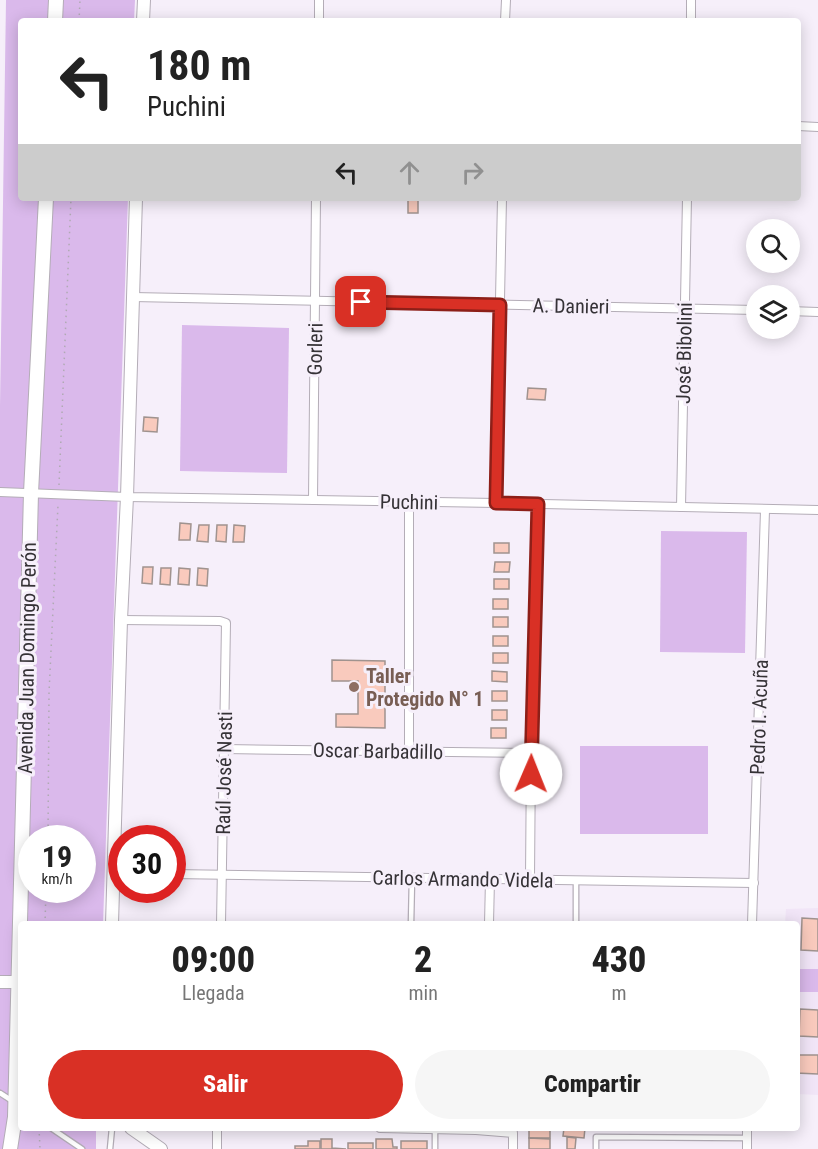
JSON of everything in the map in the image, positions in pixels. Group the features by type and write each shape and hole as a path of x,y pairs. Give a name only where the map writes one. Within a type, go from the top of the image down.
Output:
{"main road":[{"path":"55,18 56,0"},
{"path":"143,18 144,0"},
{"name":"Avenida Juan Domingo Perón","path":"21,921 31,493 46,201"},
{"path":"119,825 121,620 136,201"},
{"path":"112,921 114,903"},
{"path":"0,982 18,982"},
{"name":"Avenida Juan Domingo Perón","path":"10,1149 17,1109 18,1067"},
{"name":"Avenida Juan Domingo Perón","path":"19,1131 20,1149"},
{"path":"135,1131 161,1149"}],"street":[{"path":"319,0 319,18"},
{"path":"506,0 506,18"},
{"path":"691,0 691,18"},
{"path":"801,126 818,127"},
{"name":"Gorleri","path":"313,501 316,201"},
{"path":"496,503 502,201"},
{"name":"José Bibolini","path":"681,507 687,201"},
{"name":"A. Danieri","path":"133,297 746,310"},
{"path":"800,311 818,312"},
{"name":"Puchini","path":"0,492 127,497 818,510"},
{"path":"409,502 409,751"},
{"path":"531,879 531,753 538,504"},
{"name":"Pedro I. Acuña","path":"752,921 765,510"},
{"name":"Raúl José Nasti","path":"121,620 220,621 226,623 221,921"},
{"name":"Oscar Barbadillo","path":"225,749 531,753"},
{"name":"Carlos Armando Videla","path":"186,874 754,883"},
{"path":"489,921 490,879"},
{"path":"217,1131 217,1149"},
{"path":"488,1131 513,1133 513,1149"},
{"path":"747,1131 747,1149"}],"lane":[{"path":"411,921 412,878"},
{"path":"576,880 576,921"},
{"path":"0,1093 17,1109"},
{"path":"55,1131 82,1149"},
{"path":"110,1149 112,1131"},
{"path":"435,1131 435,1149"},
{"path":"596,1149 596,1137 747,1138"}],"path":[{"path":"79,18 80,0"},
{"path":"48,825 49,693 71,201"},
{"path":"45,921 46,903"},
{"path":"39,1131 40,1149"}],"shaded area":[{"path":"6,0 135,0 134,18 18,18 18,201 128,201 103,921 18,921 18,1131 96,1131 96,1149 0,1149 0,407"},
{"path":"182,325 289,328 287,473 180,471"},
{"path":"661,531 747,532 745,653 660,652"},
{"path":"580,746 708,746 708,834 580,834"},
{"path":"818,908 818,1095 800,1094 800,921 785,921 786,909"},
{"path":"800,969 818,969 818,992 800,992"}],"building":[{"path":"408,201 418,201 418,213 408,213"},
{"path":"528,388 546,389 545,400 527,399"},
{"path":"144,417 158,418 157,432 143,431"},
{"path":"180,523 191,524 190,540 179,540"},
{"path":"199,525 209,525 208,542 197,541"},
{"path":"217,525 227,525 226,542 216,541"},
{"path":"234,525 245,526 244,542 233,542"},
{"path":"494,543 509,543 509,553 494,553"},
{"path":"495,562 510,562 509,572 494,572"},
{"path":"143,567 153,567 152,584 142,583"},
{"path":"161,568 171,568 170,585 160,584"},
{"path":"179,568 190,569 189,585 178,584"},
{"path":"198,568 208,569 207,586 197,585"},
{"path":"494,579 509,579 509,589 494,589"},
{"path":"493,599 508,599 508,609 493,609"},
{"path":"493,617 508,617 508,627 493,627"},
{"path":"493,636 508,636 508,646 493,646"},
{"path":"493,653 508,653 508,663 493,663"},
{"path":"332,660 385,661 385,728 336,727 336,714 358,714 358,681 332,681"},
{"path":"492,671 507,672 507,682 492,681"},
{"path":"492,691 507,691 507,701 492,701"},
{"path":"492,710 507,710 507,720 492,720"},
{"path":"491,728 506,728 506,738 491,738"},
{"path":"802,918 818,919 818,951 801,950"},
{"path":"800,1009 818,1010 818,1037 800,1036"},
{"path":"800,1055 818,1055 818,1074 800,1073"},
{"path":"529,1131 550,1131 550,1138 529,1138"},
{"path":"564,1131 585,1131 584,1138 563,1136"},
{"path":"567,1137 576,1138 575,1149 567,1149"},
{"path":"529,1138 550,1139 550,1149 529,1149"},
{"path":"321,1139 332,1139 332,1148 346,1149 321,1149"},
{"path":"376,1139 392,1139 393,1147 397,1149 376,1149"},
{"path":"308,1141 320,1141 320,1149 295,1149 295,1146 308,1146"},
{"path":"401,1141 427,1141 427,1149 401,1149"},
{"path":"348,1143 373,1143 373,1149 348,1149"}],"place":[{"name":"Taller Protegido N° 1","path":"354,687"}],"route":[{"path":"361,302 500,305 496,503 538,504 531,774"}]}
